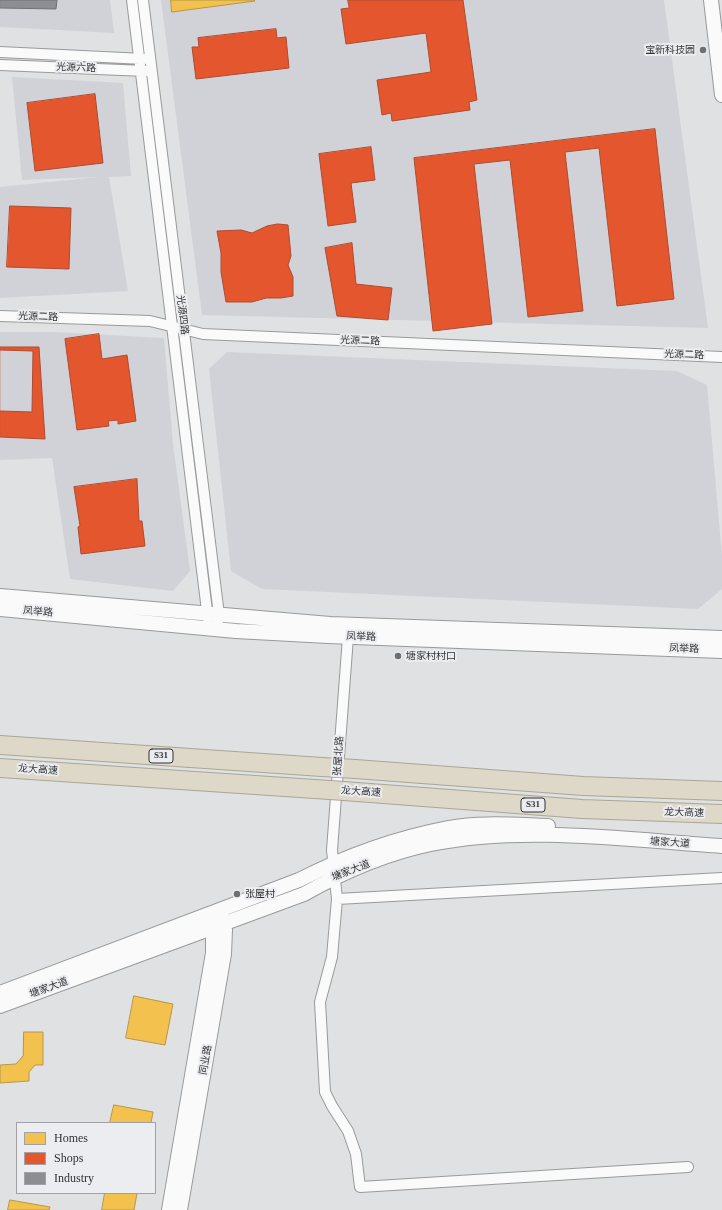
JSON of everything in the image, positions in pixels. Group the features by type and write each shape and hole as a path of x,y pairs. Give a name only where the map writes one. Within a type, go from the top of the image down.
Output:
{"highway":[{"name":"S31","path":"0,746 355,769 583,786 722,791"},
{"name":"龙大高速","path":"0,768 344,791 582,809 722,814"}],"street":[{"name":"光源四路","path":"132,0 172,326 213,614"},
{"name":"光源四路","path":"143,0 184,329 213,614 211,628"},
{"path":"711,0 722,94"},
{"name":"光源六路","path":"0,52 139,58 152,67"},
{"name":"光源六路","path":"0,65 141,71 152,67"},
{"name":"光源二路","path":"0,316 150,321 203,334 722,357"},
{"name":"凤举路","path":"0,596 330,624 722,638"},
{"name":"凤举路","path":"0,609 211,628 348,637 722,651"},
{"path":"700,638 722,634"},
{"name":"张屋北路","path":"348,637 332,850 337,900 332,957 320,1002 325,1092 348,1131 356,1154 360,1187 688,1167"},
{"name":"塘家大道","path":"0,1006 215,919 334,862 386,844 422,834 449,828 505,824 722,836"},
{"name":"塘家大道","path":"0,993 215,919 304,894 334,877 430,844 481,837 545,835 722,846"},
{"path":"337,900 722,878"},
{"name":"同业路","path":"169,1210 213,954 215,919"},
{"name":"同业路","path":"180,1210 224,954 225,938 215,919"}],"shaded area":[{"path":"0,0 110,0 114,33 0,27"},
{"path":"161,0 664,0 708,328 202,315"},
{"path":"12,77 123,83 131,176 109,177 128,291 0,298 0,187 98,177 22,180"},
{"path":"0,332 54,332 164,338 173,444 190,571 173,591 70,579 52,458 0,460"},
{"path":"227,352 677,371 707,385 722,556 722,589 698,609 262,589 231,571 209,369"}],"building: Homes":[{"path":"171,0 254,0 255,1 172,12"},
{"path":"134,996 173,1004 165,1045 126,1038"},
{"path":"24,1032 43,1032 43,1065 35,1065 29,1072 29,1081 0,1083 0,1065 16,1064 23,1056"},
{"path":"114,1105 153,1112 151,1122 110,1122"},
{"path":"105,1194 137,1194 134,1210 102,1210"},
{"path":"10,1200 50,1207 49,1210 8,1210"}],"building: Shops":[{"path":"348,0 463,0 477,100 469,102 470,110 392,121 391,113 382,115 377,80 431,72 426,33 346,44 341,9 349,8"},
{"path":"276,29 277,38 286,37 289,68 196,79 192,47 199,47 198,38"},
{"path":"95,94 103,163 35,171 27,103"},
{"path":"655,129 674,299 617,306 599,148 565,152 583,311 528,317 510,160 474,164 492,324 433,331 414,158"},
{"path":"371,147 375,180 351,183 356,222 328,226 319,154"},
{"path":"10,206 71,208 69,269 7,267"},
{"path":"278,224 288,225 291,256 288,265 293,277 293,296 266,298 252,302 226,302 221,272 221,253 217,231 241,230 252,233 267,226"},
{"path":"352,243 356,284 392,288 388,320 337,316 325,248"},
{"path":"99,334 102,359 127,355 136,421 118,424 118,420 108,421 109,426 77,430 65,339"},
{"path":"0,347 39,347 45,439 0,437"},
{"path":"0,350 33,351 32,412 0,411"},
{"path":"137,479 139,521 142,521 145,546 81,554 78,527 80,526 74,487"}],"building: Industry":[{"path":"0,0 57,0 56,9 0,8"}],"place":[{"name":"宝新科技园","path":"703,50"},
{"name":"塘家村村口","path":"398,656"},
{"name":"张屋村","path":"237,894"}]}
